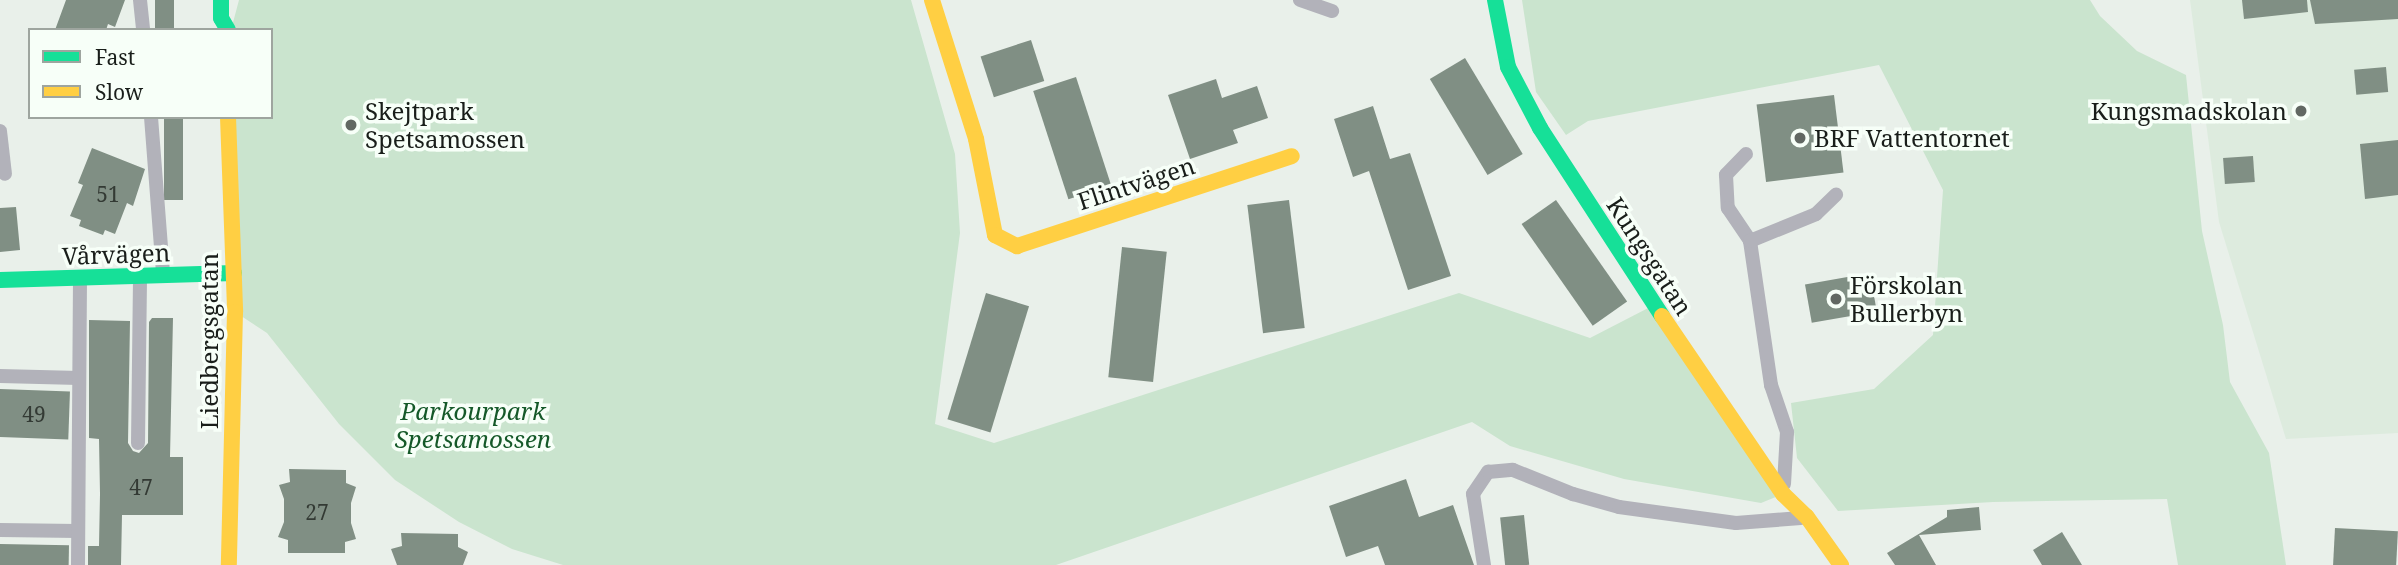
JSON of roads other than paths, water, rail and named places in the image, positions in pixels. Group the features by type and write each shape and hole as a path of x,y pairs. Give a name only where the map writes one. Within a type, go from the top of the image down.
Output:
{"street":[{"path":"221,0 221,18 228,28"},
{"name":"Flintvägen","path":"932,0 976,139 995,235 1017,246 1292,156"},
{"name":"Kungsgatan","path":"1495,0 1508,67 1540,128 1648,295 1783,494 1807,517 1841,565"},
{"path":"232,28 237,21 238,10"},
{"name":"Liedbergsgatan","path":"228,119 234,273 229,565"},
{"name":"Vårvägen","path":"0,280 234,273"}],"lane":[{"path":"140,0 143,28"},
{"path":"1300,0 1332,11"},
{"path":"151,119 164,275"},
{"path":"0,131 5,174"},
{"path":"1746,154 1726,175 1728,208 1750,240 1771,385 1787,432 1783,494"},
{"path":"1750,240 1815,214 1836,195"},
{"path":"138,443 140,275"},
{"path":"78,565 80,278"},
{"path":"0,376 79,378"},
{"path":"1484,565 1473,494 1488,472 1513,470 1573,494 1619,507 1686,517 1736,523 1807,517"},
{"path":"0,530 78,531"}],"place":[{"name":"Kungsmadskolan","path":"2301,111"},
{"name":"Skejtpark Spetsamossen","path":"351,125"},
{"name":"BRF Vattentornet","path":"1800,138"},
{"name":"Förskolan Bullerbyn","path":"1836,299"}],"park label":[{"name":"Parkourpark Spetsamossen","path":"473,425"}]}
